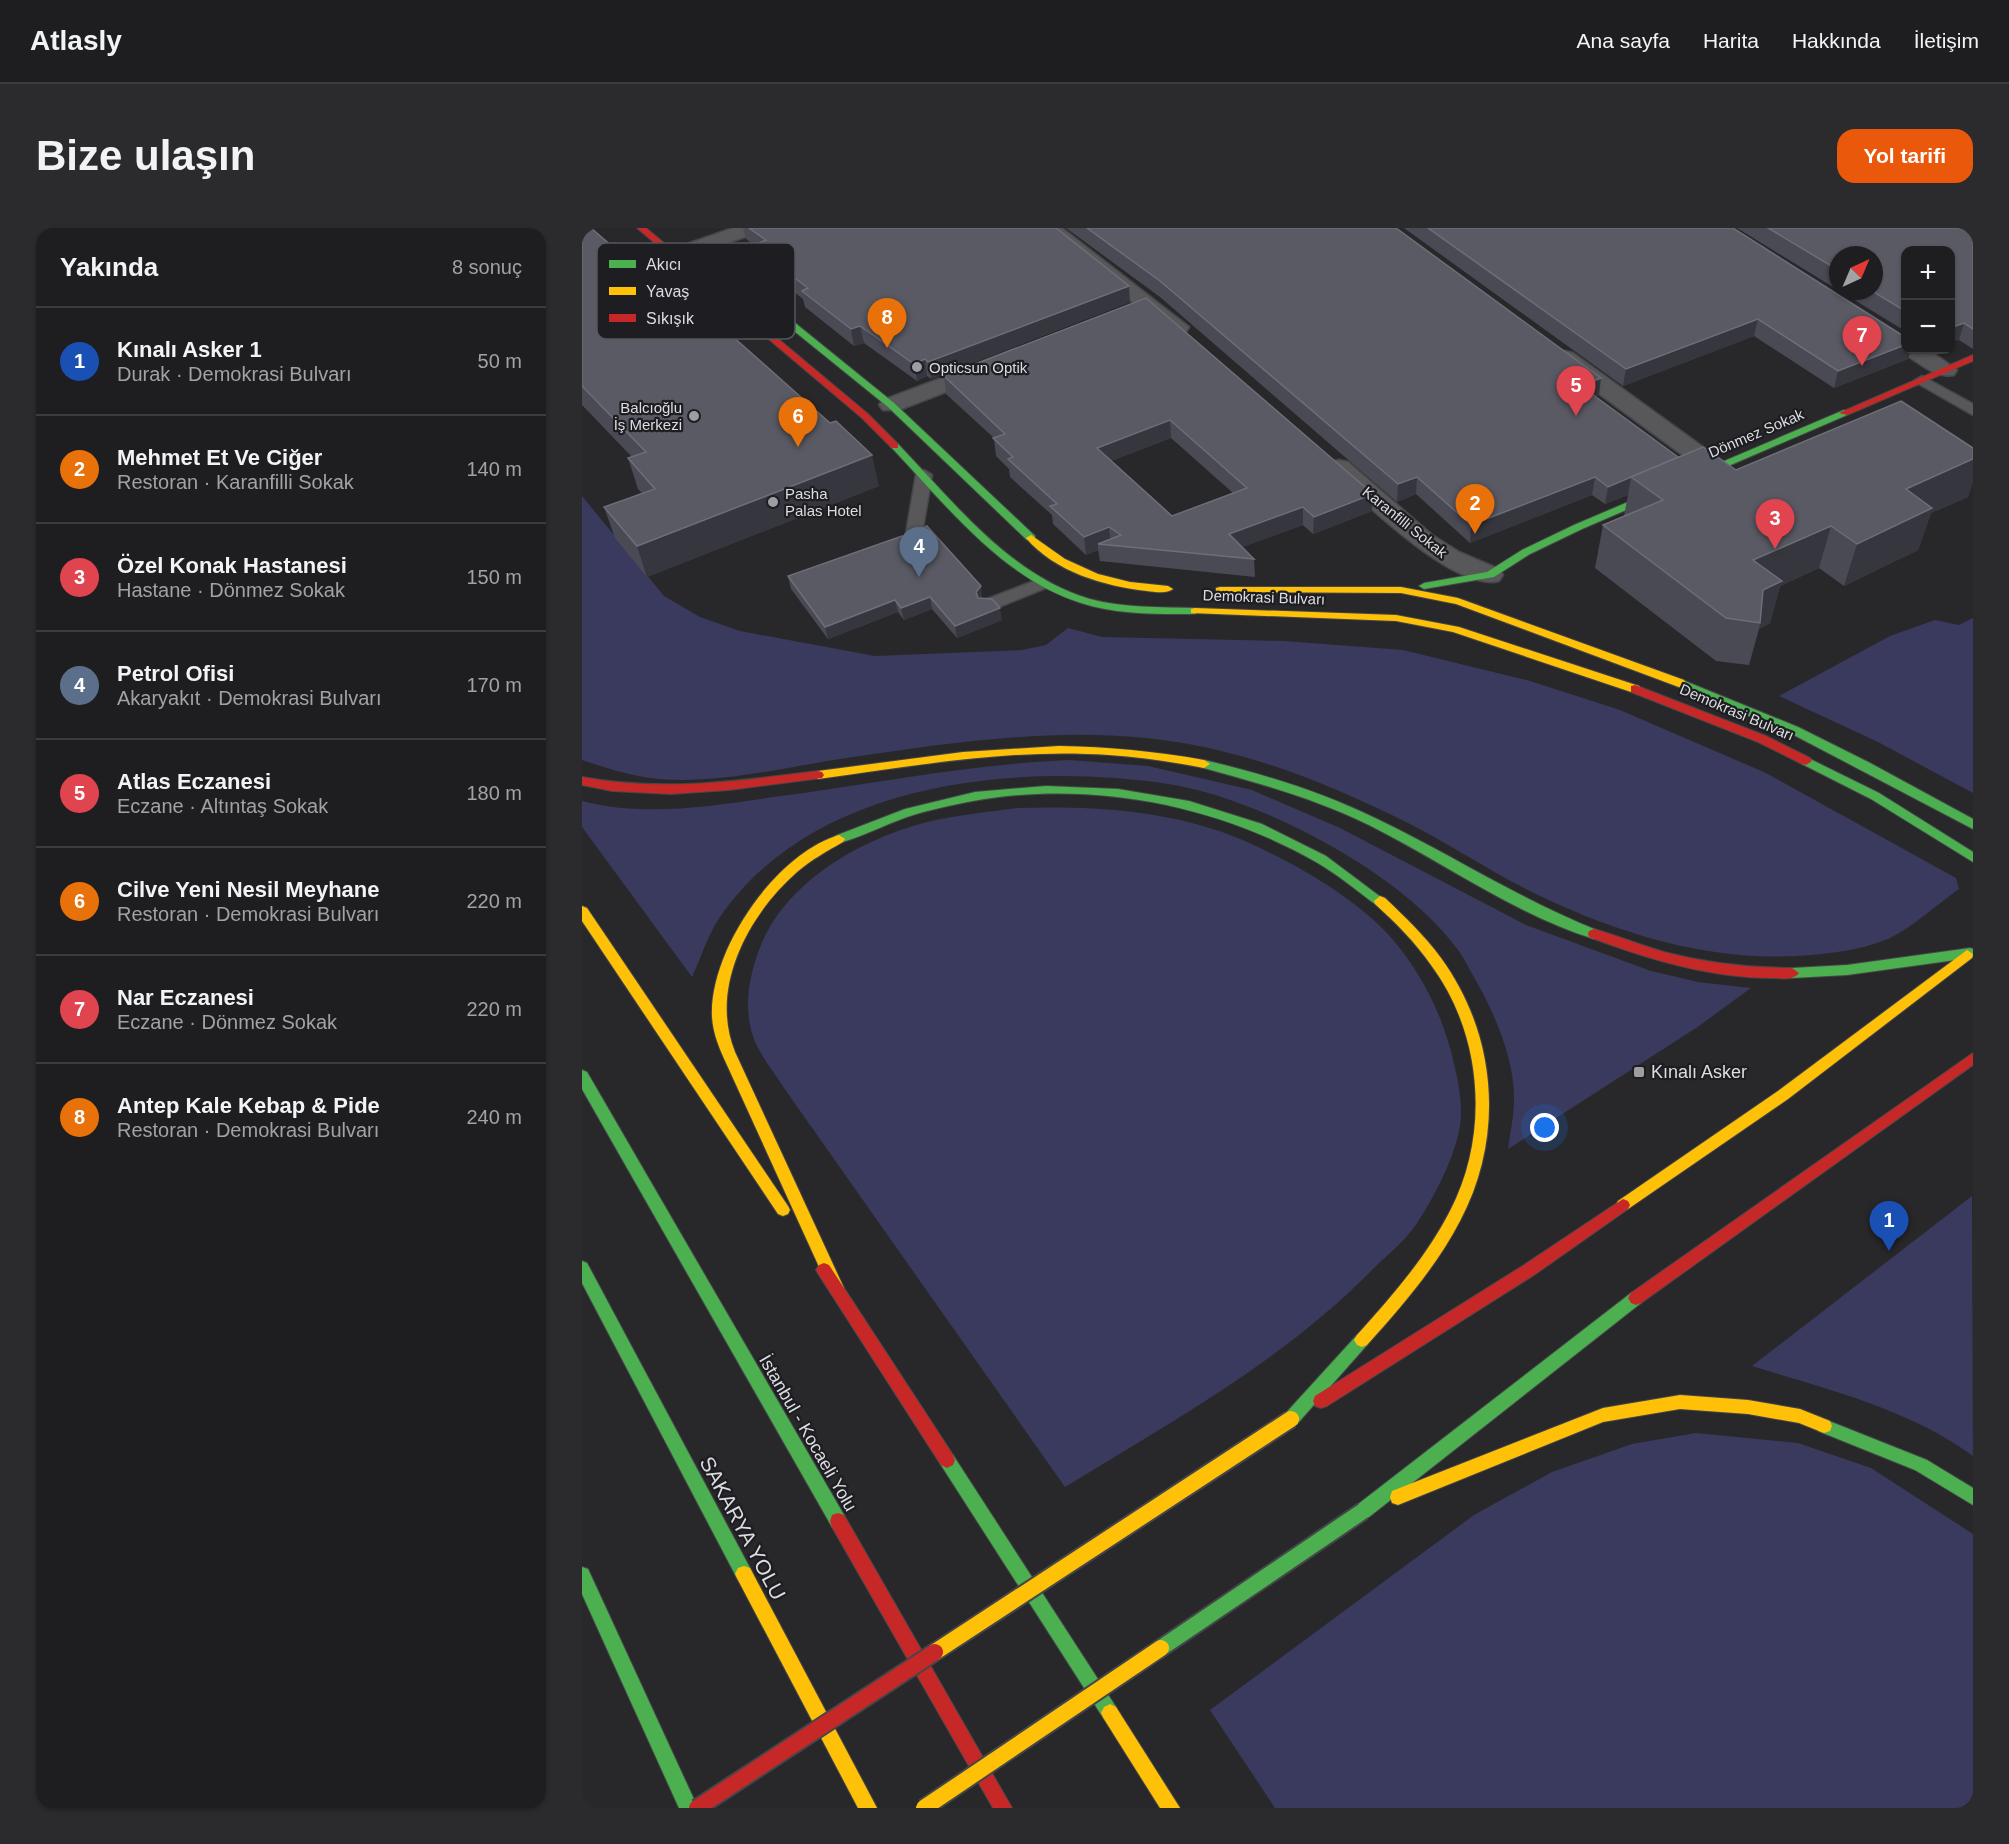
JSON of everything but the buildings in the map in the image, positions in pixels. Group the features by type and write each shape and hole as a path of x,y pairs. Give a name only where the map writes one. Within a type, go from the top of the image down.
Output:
{"main road":[{"name":"Demokrasi Bulvarı","path":"641,228 658,243"},
{"name":"Demokrasi Bulvarı","path":"795,327 891,405 1047,553 1065,566 1086,575 1137,588 1186,589"},
{"name":"Demokrasi Bulvarı","path":"773,339 865,416 999,551 1042,583 1084,601 1131,609 1396,618 1455,628 1668,700 1762,739 1875,796 1973,858"},
{"name":"Dönmez Sokak","path":"1483,590 1547,541 1973,358"},
{"path":"865,416 891,405"},
{"name":"Demokrasi Bulvarı","path":"1209,590 1483,590 1540,630 1694,686 1795,728 1889,776 1973,825"},
{"path":"1401,590 1483,590"},
{"path":"1455,628 1483,590"},
{"path":"1520,608 1540,630"},
{"path":"582,781 620,790 685,792 1007,750 1074,748 1147,753 1214,764 1264,778 1317,798 1368,819 1508,896 1560,921 1624,945 1674,959 1723,969 1774,973 1849,971 1971,952"},
{"path":"836,1288 733,1062 719,1017 724,972 737,936 759,902 779,878 837,840 871,822 937,804 1027,791 1065,791 1112,793 1159,800 1213,813 1250,824 1300,846 1376,897 1413,931 1444,970 1468,1012 1479,1048 1483,1082 1481,1136 1466,1194 1437,1248 1291,1419"},
{"path":"582,911 836,1288 1171,1808"},
{"path":"697,1808 1291,1419 1539,1263 1783,1095 1971,952"},
{"path":"924,1808 1363,1511 1656,1282 1973,1058"},
{"name":"İstanbul - Kocaeli Yolu","path":"582,1076 1003,1808"},
{"name":"SAKARYA YOLU","path":"582,1268 868,1808"},
{"path":"1363,1511 1603,1415 1680,1402 1748,1407 1800,1416 1921,1465 1973,1497"},
{"path":"583,1579 689,1808"}],"street":[{"path":"712,243 753,228"},
{"path":"1050,228 1140,308 1194,342"},
{"path":"1548,345 1716,468"},
{"path":"1921,354 1946,370"},
{"path":"891,405 1011,358"},
{"name":"Karanfilli Sokak","path":"1318,449 1423,540 1450,558 1483,590"}],"lane":[{"path":"1922,380 1973,410"},
{"path":"912,545 924,475"},
{"path":"988,605 1042,583"}],"shaded area":[{"path":"582,496 664,596 700,617 740,631 875,656 1022,650 1046,645 1068,628 1102,637 1284,641 1403,650 1530,681 1620,710 1766,773 1956,878 1959,889 1897,934 1865,946 1831,953 1795,956 1725,953 1656,940 1588,917 1524,888 1419,829 1337,790 1245,757 1174,742 1128,736 1034,736 940,745 730,777 659,779 620,772 582,760"},
{"path":"1973,618 1973,793 1878,742 1779,696 1890,636 1935,620 1959,625"},
{"path":"1069,760 1148,766 1252,790 1340,828 1526,925 1651,971 1698,982 1751,988 1696,1028 1508,1149 1514,1100 1507,1053 1489,1006 1458,950 1434,922 1403,894 1367,868 1327,844 1245,805 1205,792 1168,784 1110,778 1048,776 985,780 923,791 864,809 809,835 760,871 720,917 708,938 692,977 582,827 582,801 631,809 682,808 732,803 997,765"},
{"path":"1017,808 1119,810 1194,824 1219,831 1261,848 1306,872 1350,900 1397,944 1429,994 1451,1049 1461,1105 1457,1138 1442,1178 1415,1226 1395,1248 1339,1301 1265,1360 1187,1413 1065,1487 766,1062 754,1040 749,1015 748,997 751,979 765,935 781,911 822,871 846,855 900,830 927,822"},
{"path":"1972,1196 1973,1456 1922,1425 1895,1413 1838,1392 1752,1366"},
{"path":"1696,1433 1798,1443 1871,1468 1973,1534 1973,1808 1275,1808 1210,1710 1474,1515 1552,1472 1632,1444"}],"traffic: fast":[{"path":"795,327 891,405 1031,538"},
{"path":"1424,586 1490,575 1526,552 1578,527 1844,413"},
{"path":"895,446 982,536 1032,576 1058,591 1085,601 1112,607 1195,611"},
{"path":"1680,683 1794,730 1973,825"},
{"path":"1806,761 1875,796 1973,858"},
{"path":"1204,764 1290,788 1353,813 1401,836 1509,896 1594,934"},
{"path":"839,839 905,813 975,797 1046,790 1118,793 1189,805 1258,827 1322,859 1380,901"},
{"path":"1792,973 1847,970 1970,953"},
{"path":"582,1076 838,1521"},
{"path":"582,1268 744,1574"},
{"path":"1363,1511 1636,1298"},
{"path":"1291,1419 1362,1340"},
{"path":"1824,1426 1921,1465 1973,1497"},
{"path":"947,1460 1110,1713"},
{"path":"1161,1648 1363,1511"},
{"path":"582,1575 689,1808"}],"traffic: slow":[{"path":"1031,538 1061,561 1095,576 1130,585 1168,589"},
{"path":"1220,590 1401,590 1458,601 1680,683"},
{"path":"1195,611 1396,618 1455,629 1635,689"},
{"path":"818,775 963,756 1059,750 1155,755 1204,764"},
{"path":"836,1288 729,1052 721,1032 719,1012 730,958 741,933 756,909 793,869 839,839"},
{"path":"1362,1340 1420,1272 1456,1215 1478,1154 1484,1113 1482,1073 1473,1034 1458,997 1437,962 1411,930 1380,901"},
{"path":"582,911 783,1210"},
{"path":"1623,1205 1783,1095 1967,955"},
{"path":"1398,1497 1603,1415 1680,1402 1748,1407 1800,1416 1824,1426"},
{"path":"935,1652 1291,1419"},
{"path":"744,1574 868,1808"},
{"path":"924,1808 1161,1648"},
{"path":"1110,1713 1171,1808"}],"traffic: jam":[{"path":"641,228 659,243"},
{"path":"773,339 865,416 895,446"},
{"path":"1844,413 1973,358"},
{"path":"1635,689 1762,739 1806,761"},
{"path":"582,781 612,787 671,790 700,789 818,775"},
{"path":"1594,934 1666,957 1716,968 1792,973"},
{"path":"1636,1298 1973,1058"},
{"path":"1321,1401 1529,1270 1623,1205"},
{"path":"824,1270 947,1460"},
{"path":"838,1521 1003,1808"},
{"path":"697,1808 935,1652"}],"place":[{"name":"Antep Kale Kebap & Pide","path":"887,348"},
{"name":"Nar Eczanesi","path":"1862,366"},
{"name":"Opticsun Optik","path":"917,367"},
{"name":"Balcıoğlu İş Merkezi","path":"694,416"},
{"name":"Atlas Eczanesi","path":"1576,416"},
{"name":"Cilve Yeni Nesil Meyhane","path":"798,447"},
{"name":"Pasha Palas Hotel","path":"773,502"},
{"name":"Mehmet Et Ve Ciğer","path":"1475,534"},
{"name":"Özel Konak Hastanesi","path":"1775,549"},
{"name":"Petrol Ofisi","path":"919,577"},
{"name":"Kınalı Asker","path":"1639,1072"},
{"name":"Kınalı Asker 1","path":"1889,1251"}]}
